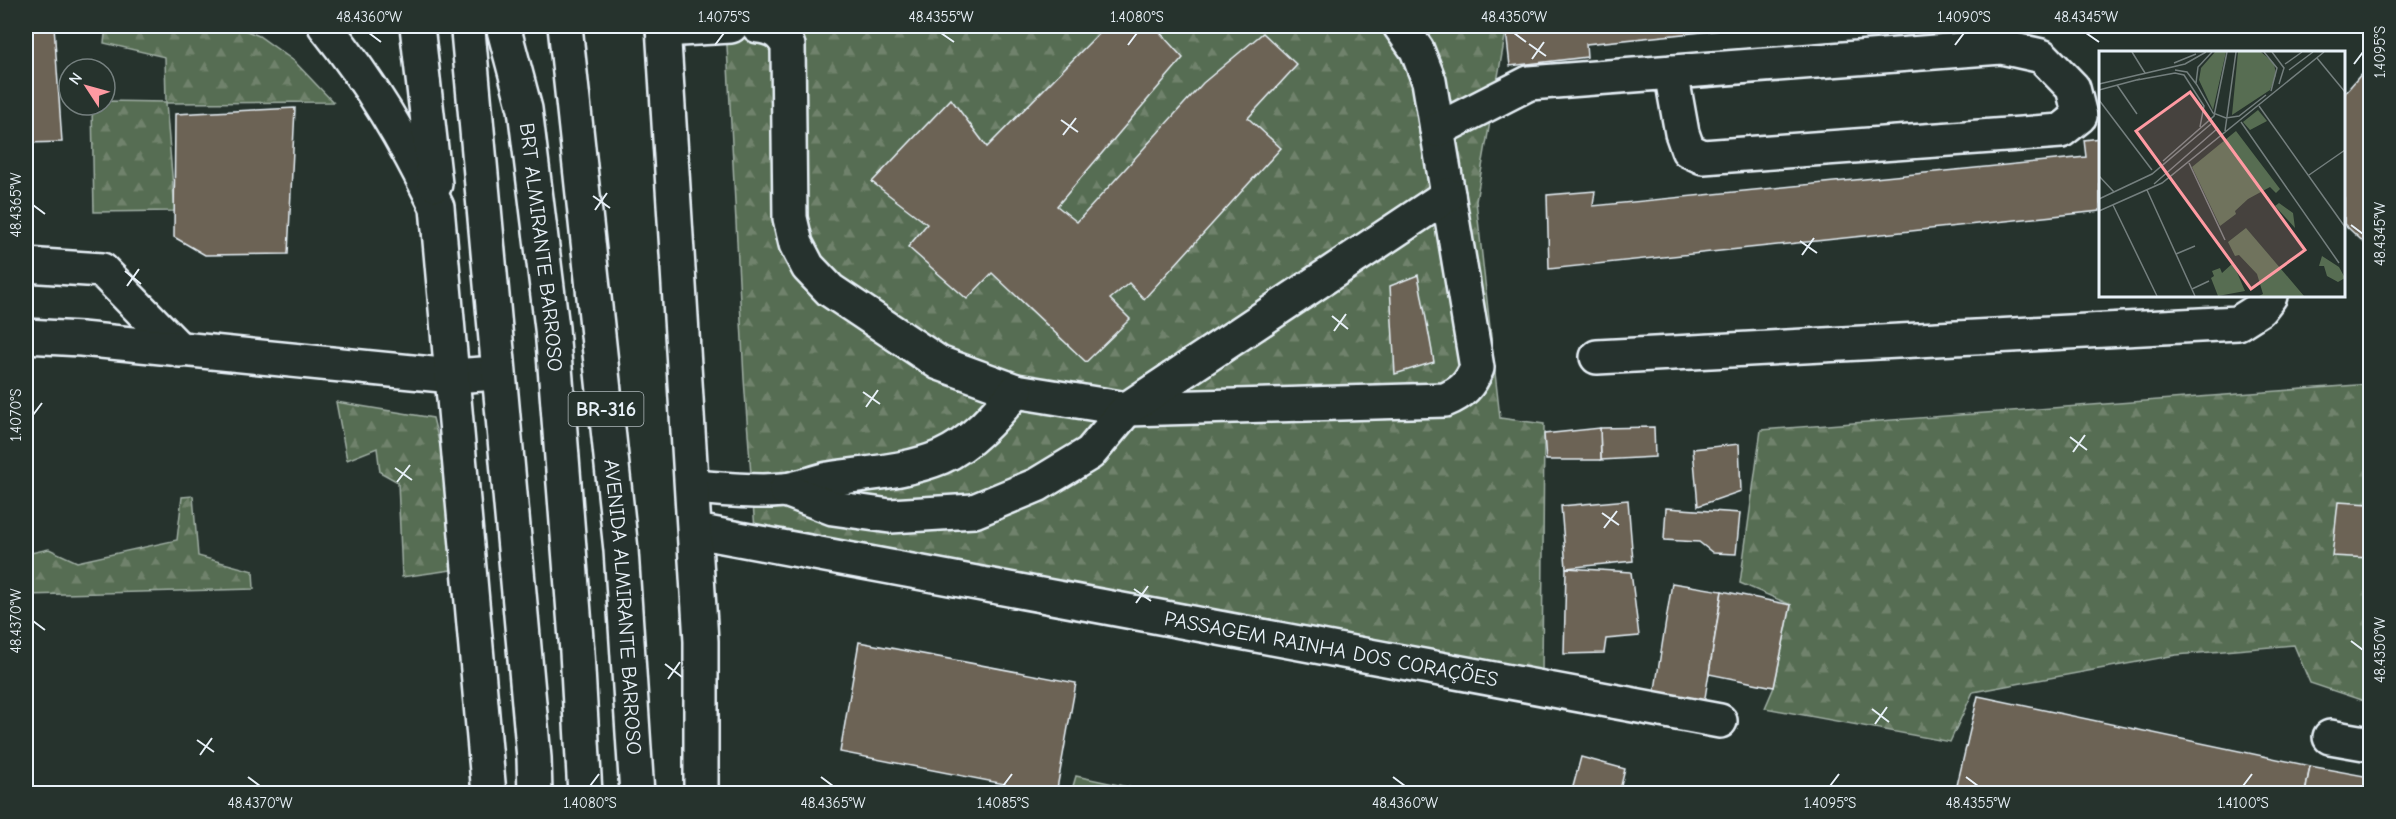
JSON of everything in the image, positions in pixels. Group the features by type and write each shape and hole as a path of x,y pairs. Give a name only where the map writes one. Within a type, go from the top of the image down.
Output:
{"main road":[{"path":"325,26 382,104 412,155 437,207"},
{"path":"417,26 437,207 489,794"},
{"name":"BRT ALMIRANTE BARROSO","path":"503,26 525,109 552,328 577,652 585,794"},
{"name":"AVENIDA ALMIRANTE BARROSO","path":"565,26 621,550 637,794"},
{"path":"701,794 702,640 662,27 731,26"},
{"path":"758,26 772,28 782,36 788,46 790,218 796,244 808,267 831,290 939,363 1016,391 1127,409 1445,400 1459,395 1471,383 1477,368 1429,81 1417,50 1400,26"},
{"path":"468,31 534,758 535,794"},
{"path":"1437,130 1529,83 1671,72 2001,47 2042,56 2073,88 2090,114 2061,131 1703,157 1688,150 1682,133 1671,72"},
{"path":"786,490 833,508 890,516 974,511 1037,485 1090,453 1127,409 1448,195"},
{"path":"26,265 102,270 180,350"},
{"path":"1597,357 2238,323 2260,309 2269,297"},
{"path":"26,336 452,376 498,373"},
{"path":"693,487 742,491 786,490 828,479 876,474 942,457 966,441 993,418 1016,391"},
{"name":"PASSAGEM RAINHA DOS CORAÇÕES","path":"696,531 1720,722"},
{"path":"2330,737 2370,744"}],"green space":[{"path":"106,26 235,26 259,36 294,61 333,102 166,103 175,211 94,212 92,117 117,117 117,101 166,102 165,57 104,43"},
{"path":"726,26 1535,26 1535,28 1506,31 1476,201 1500,418 1544,424 1542,678 755,530 744,379"},
{"path":"2370,384 2370,703 2310,683 2294,645 2176,655 1973,692 1950,742 1765,708 1774,687 1791,605 1740,583 1761,430"},
{"path":"336,402 433,418 450,485 451,570 402,577 398,482 380,472 377,448 347,460"},
{"path":"193,496 198,556 253,571 254,589 26,595 26,554 49,549 77,562 177,540 182,497"},
{"path":"1076,776 1156,793 1071,793"}],"building":[{"path":"26,26 54,26 57,117 60,117 62,142 26,143"},
{"path":"1106,26 1154,26 1183,58 1057,206 1077,222 1203,83 1263,33 1297,65 1248,118 1281,148 1144,299 1129,283 1110,299 1130,319 1086,362 992,273 967,299 908,247 927,224 872,182 951,99 987,147"},
{"path":"1535,26 1761,26 1586,44 1587,57 1510,66 1506,31 1535,28"},
{"path":"2370,64 2370,248 2345,225 2345,93"},
{"path":"295,108 288,254 205,255 174,237 175,114"},
{"path":"2099,138 2099,211 1549,269 1547,195 1595,191 1593,206 2086,157 2084,140"},
{"path":"1418,275 1434,362 1395,374 1390,286"},
{"path":"1654,427 1655,457 1601,460 1600,428"},
{"path":"1600,428 1601,460 1546,460 1544,434"},
{"path":"1739,444 1741,491 1698,506 1693,449"},
{"path":"1628,500 1633,561 1566,568 1561,506"},
{"path":"2338,502 2370,504 2370,558 2332,556"},
{"path":"1666,508 1740,513 1736,554 1713,553 1699,542 1664,540"},
{"path":"1566,568 1631,572 1639,636 1606,639 1604,653 1564,654"},
{"path":"1672,583 1722,591 1704,704 1654,696"},
{"path":"1722,591 1791,605 1774,687 1709,674"},
{"path":"859,642 1076,683 1056,794 840,752"},
{"path":"1978,696 2310,766 2305,794 1955,794"},
{"path":"1581,757 1625,769 1619,794 1571,794"},
{"path":"2310,766 2370,777 2370,794 2305,794"}]}
